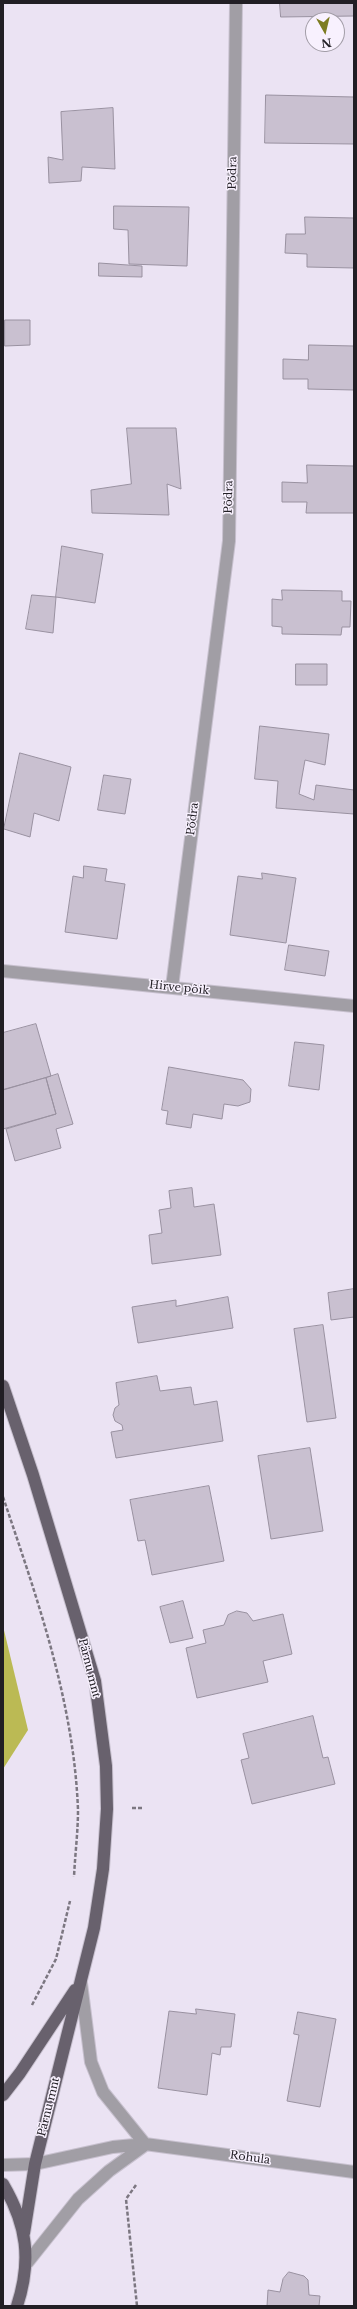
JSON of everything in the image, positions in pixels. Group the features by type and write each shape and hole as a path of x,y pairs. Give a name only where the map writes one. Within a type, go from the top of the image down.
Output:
{"main road":[{"name":"Pärnu mnt","path":"3,1386 33,1475 95,1681 106,1766 108,1809 103,1869 94,1928 35,2164 24,2233"},
{"name":"Pärnu mnt","path":"3,2095 20,2073 81,1983"},
{"path":"3,2184 14,2202 24,2233 26,2263 23,2288 17,2306"}],"street":[{"name":"Põdra","path":"172,987 229,541 236,3"},
{"name":"Hirve põik","path":"3,971 354,1006"},
{"path":"26,2263 78,2199 109,2170 145,2144 103,2092 92,2062 81,1983"},
{"name":"Rohula","path":"3,2165 35,2164 113,2147 145,2144 354,2172"}],"path":[{"path":"3,1497 61,1683 72,1754 78,1810 74,1880"},
{"path":"31,2007 56,1959 71,1895"},
{"path":"137,2306 126,2199 139,2181"}],"shaded area":[{"path":"3,1626 28,1730 3,1769"}],"building":[{"path":"280,3 354,3 354,16 345,16 345,12 305,12 305,17 281,17"},
{"path":"266,95 354,97 354,144 265,143"},
{"path":"113,108 115,169 82,167 81,181 49,183 48,157 63,160 61,112"},
{"path":"114,206 189,207 187,266 129,264 128,230 114,229"},
{"path":"305,217 354,218 354,268 307,267 307,254 285,253 286,234 305,234"},
{"path":"99,263 142,266 142,277 99,276"},
{"path":"5,320 30,320 30,345 5,346"},
{"path":"309,345 354,346 354,390 308,389 308,379 283,379 283,359 308,360"},
{"path":"127,428 176,428 181,489 167,484 169,515 92,513 91,490 131,484"},
{"path":"307,465 354,466 354,513 306,513 307,502 282,502 282,482 307,483"},
{"path":"62,546 103,554 95,603 56,597"},
{"path":"282,590 342,591 342,601 351,601 350,627 342,627 341,635 282,634 282,627 272,626 272,599 282,600"},
{"path":"32,595 56,597 53,633 26,629"},
{"path":"296,664 327,664 327,685 296,685"},
{"path":"260,726 329,734 325,765 305,760 299,794 314,800 316,785 354,790 354,814 276,808 278,781 255,779"},
{"path":"20,753 71,767 59,821 34,813 30,837 4,829"},
{"path":"104,775 131,779 125,814 98,810"},
{"path":"84,866 107,869 105,881 125,884 117,939 65,932 73,876 83,878"},
{"path":"262,873 296,878 286,943 230,935 238,876 262,879"},
{"path":"289,945 329,951 325,976 285,970"},
{"path":"36,1024 51,1076 3,1090 3,1033"},
{"path":"295,1042 324,1045 319,1090 289,1086"},
{"path":"169,1067 243,1080 251,1089 250,1102 238,1106 224,1104 222,1119 193,1114 191,1128 166,1124 168,1111 162,1110"},
{"path":"58,1074 73,1124 56,1129 61,1148 15,1161 6,1129 56,1114 46,1078"},
{"path":"46,1078 56,1114 3,1129 3,1090"},
{"path":"192,1188 194,1207 214,1204 221,1255 152,1264 149,1235 162,1233 159,1210 171,1208 169,1191"},
{"path":"354,1289 354,1317 331,1320 328,1293"},
{"path":"228,1297 233,1328 138,1343 132,1307 176,1300 176,1306"},
{"path":"323,1325 336,1418 307,1422 294,1329"},
{"path":"157,1376 160,1391 191,1387 194,1405 217,1401 223,1441 116,1458 111,1432 123,1430 122,1425 115,1421 113,1415 115,1408 119,1405 116,1383"},
{"path":"310,1448 323,1531 271,1539 258,1456"},
{"path":"209,1486 224,1561 152,1575 145,1540 138,1541 130,1500"},
{"path":"183,1601 193,1638 170,1643 160,1607"},
{"path":"237,1611 247,1613 253,1621 283,1614 292,1654 263,1661 268,1682 197,1698 186,1648 206,1643 203,1630 224,1625 228,1615"},
{"path":"313,1716 323,1758 328,1757 335,1784 252,1804 241,1760 249,1758 243,1734"},
{"path":"196,2009 235,2014 231,2047 221,2047 220,2055 212,2053 207,2095 158,2088 169,2011 196,2014"},
{"path":"298,2012 336,2019 320,2107 287,2101 299,2035 294,2034"},
{"path":"289,2272 304,2276 308,2280 309,2295 320,2296 319,2306 267,2306 268,2290 280,2292 283,2279"}]}
